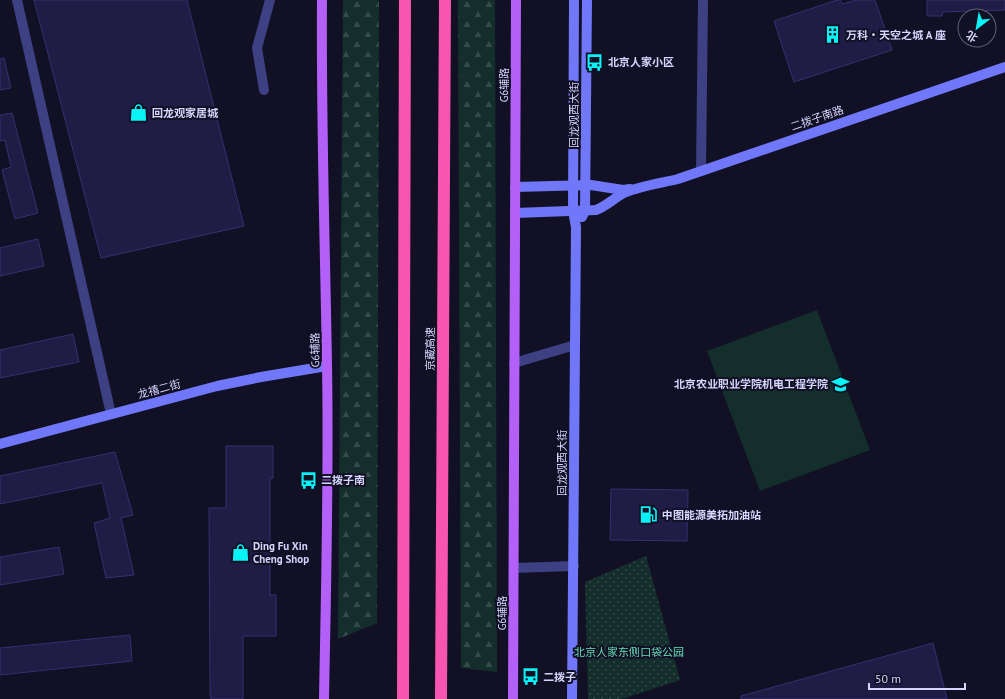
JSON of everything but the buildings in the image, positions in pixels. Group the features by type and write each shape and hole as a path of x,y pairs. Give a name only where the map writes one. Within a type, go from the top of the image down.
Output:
{"highway":[{"path":"403,699 405,0"},
{"name":"京藏高速","path":"441,699 445,0"}],"main road":[{"name":"G6辅路","path":"322,0 321,89 327,366 324,699"},
{"name":"G6辅路","path":"513,699 516,0"}],"street":[{"path":"17,0 111,414"},
{"path":"264,90 257,48 270,0"},
{"name":"回龙观西大街","path":"572,699 576,227 573,211 574,0"},
{"name":"回龙观西大街","path":"576,227 585,211 586,0"},
{"path":"701,171 703,0"},
{"name":"二拨子南路","path":"515,213 585,211 599,208 618,196 636,189 678,179 1005,66"},
{"name":"二拨子南路","path":"515,187 585,185 602,186 623,190 636,189"},
{"path":"514,363 575,345"},
{"name":"龙禧二街","path":"0,444 217,386 327,366"},
{"path":"514,568 574,566"}],"green space":[{"path":"343,0 379,0 377,623 338,639"},
{"path":"458,0 495,0 497,672 461,668"},
{"path":"817,310 870,450 760,491 707,351"},
{"name":"北京人家东侧口袋公园","path":"646,556 680,680 622,699 588,699 585,582"}],"place":[{"name":"万科・天空之城 A 座","path":"833,35"},
{"name":"北京人家小区","path":"595,62"},
{"name":"回龙观家居城","path":"139,113"},
{"name":"北京农业职业学院机电工程学院","path":"841,384"},
{"name":"二拨子南","path":"308,480"},
{"name":"中图能源美拓加油站","path":"649,515"},
{"name":"Ding Fu Xin Cheng Shop","path":"240,552"},
{"name":"二拨子","path":"530,677"}]}
